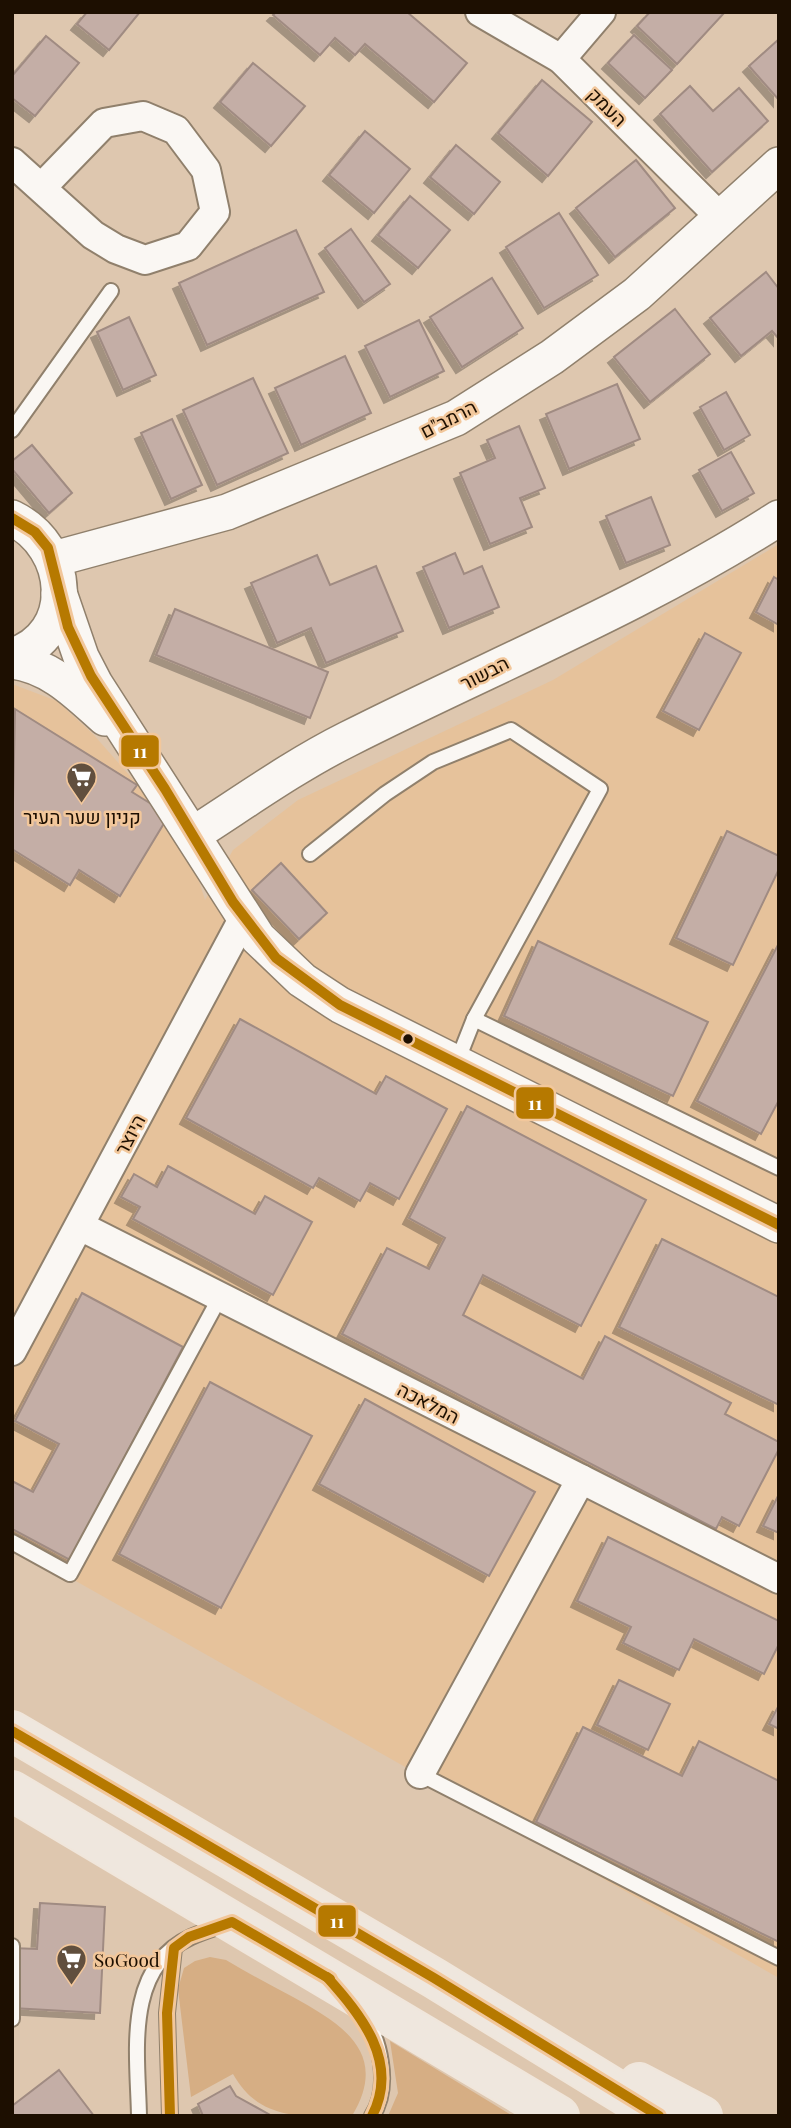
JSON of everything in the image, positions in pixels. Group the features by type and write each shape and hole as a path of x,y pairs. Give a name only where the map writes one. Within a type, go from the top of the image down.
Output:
{"highway":[{"path":"12,1731 434,1978 659,2116"},
{"path":"12,1791 559,2116"},
{"path":"434,1978 702,2116"}],"street":[{"name":"העמק","path":"480,12 561,59 722,219"},
{"path":"561,59 601,12"},
{"path":"12,162 93,235 116,249 145,260 188,246 215,212 206,170 176,130 143,116 104,123 41,188"},
{"name":"הרמב\"ם","path":"54,559 227,512 456,418 563,349 637,293 779,165"},
{"path":"12,518 27,525 43,540 54,559 60,593 81,657 244,918 258,938 302,980 340,1005 779,1225"},
{"name":"הבשור","path":"194,834 336,746 543,642 629,605 779,518"},
{"path":"12,656 34,643 47,629 60,593"},
{"path":"12,661 31,664 55,676 139,749"},
{"name":"היוצר","path":"12,1351 20,1318 80,1226 244,918"},
{"name":"המלאכה","path":"80,1226 779,1579"},
{"path":"420,1774 581,1479"}],"lane":[{"path":"12,430 111,291"},
{"path":"310,854 385,794 433,762 511,730 600,789 474,1019 456,1063"},
{"path":"474,1019 779,1168"},
{"path":"12,1542 70,1574 220,1297"},
{"path":"420,1774 779,1958"},
{"path":"139,2116 138,2015 148,1982 174,1948 190,1937 232,1922"},
{"path":"12,1946 12,2020"},
{"path":"170,2116 167,2013 174,1948"},
{"path":"327,1977 362,2015 377,2042 381,2077 377,2107 372,2116"}],"shaded area":[{"path":"779,544 779,1978 12,1545 12,684 57,701 93,734 174,826 193,862 205,900 233,850 298,800 553,680"},
{"path":"210,1957 226,1960 311,2007 343,2030 355,2043 363,2058 366,2075 362,2094 352,2116 284,2113 256,2101 233,2074 191,2097 178,1989 184,1968 195,1961"},
{"path":"390,2041 513,2116 388,2116 398,2093"}],"building":[{"path":"87,12 140,12 109,50 77,24"},
{"path":"276,12 407,12 467,63 434,102 365,44 355,55 335,38 320,55 273,15"},
{"path":"650,12 725,12 677,64 637,26"},
{"path":"634,35 672,70 645,98 608,63"},
{"path":"46,36 79,63 35,116 12,98 12,76"},
{"path":"779,39 779,100 749,66"},
{"path":"253,63 305,106 271,146 220,102"},
{"path":"542,80 592,122 548,176 498,133"},
{"path":"690,86 713,111 739,88 768,121 712,172 660,114"},
{"path":"365,131 410,169 374,213 329,175"},
{"path":"456,145 500,182 474,214 430,177"},
{"path":"636,160 675,208 615,257 576,208"},
{"path":"410,196 450,230 418,268 378,235"},
{"path":"559,213 598,275 544,308 506,247"},
{"path":"351,229 390,284 364,302 325,248"},
{"path":"296,230 324,292 207,345 179,283"},
{"path":"766,272 779,289 779,339 772,331 741,356 710,318"},
{"path":"492,278 523,328 462,367 430,317"},
{"path":"675,309 710,354 650,402 614,357"},
{"path":"129,317 156,375 123,390 97,332"},
{"path":"419,320 444,371 390,397 365,346"},
{"path":"345,356 371,413 301,445 275,388"},
{"path":"253,378 288,453 217,485 183,410"},
{"path":"617,384 640,439 569,469 546,414"},
{"path":"726,392 750,435 724,450 700,407"},
{"path":"172,419 202,485 171,499 141,433"},
{"path":"519,426 545,488 520,498 532,527 490,544 460,473 495,458 487,440"},
{"path":"32,445 72,493 49,513 12,469 12,461"},
{"path":"731,452 754,493 722,511 699,470"},
{"path":"651,497 670,545 626,563 606,516"},
{"path":"455,553 464,574 482,566 499,607 449,628 423,567"},
{"path":"317,555 330,585 376,566 403,631 326,663 311,628 277,643 251,583"},
{"path":"774,577 779,580 779,625 756,612"},
{"path":"175,609 328,672 310,718 156,655"},
{"path":"705,633 741,653 699,730 663,711"},
{"name":"קניון שער העיר","path":"15,709 137,785 132,792 169,815 120,896 79,870 70,885 12,849"},
{"path":"727,831 779,856 779,869 733,965 676,938"},
{"path":"281,863 327,913 299,939 252,890"},
{"path":"538,941 708,1022 673,1096 504,1016"},
{"path":"779,943 779,1100 761,1134 697,1101"},
{"path":"240,1019 376,1094 386,1076 447,1109 399,1199 370,1183 360,1201 319,1178 313,1188 186,1118"},
{"path":"467,1106 646,1200 581,1326 483,1275 463,1315 583,1379 605,1336 731,1403 725,1414 779,1442 779,1449 739,1526 722,1517 716,1529 342,1334 387,1248 429,1269 445,1238 409,1218"},
{"path":"168,1166 255,1214 265,1196 312,1222 273,1295 133,1219 140,1207 121,1197 134,1174 157,1187"},
{"path":"662,1239 779,1297 779,1405 619,1327"},
{"path":"82,1293 183,1347 70,1560 12,1529 12,1481 33,1492 59,1444 15,1421"},
{"path":"210,1382 312,1436 221,1608 119,1554"},
{"path":"365,1399 535,1492 489,1576 319,1484"},
{"path":"779,1494 779,1533 763,1526"},
{"path":"608,1537 779,1621 779,1644 764,1674 694,1639 679,1670 623,1643 631,1627 577,1601"},
{"path":"619,1680 670,1704 648,1750 597,1725"},
{"path":"779,1705 779,1729 769,1724"},
{"path":"583,1727 682,1776 699,1741 779,1781 779,1942 536,1822"},
{"path":"40,1903 105,1907 100,2013 12,2008 12,1948 37,1949"},
{"path":"59,2070 94,2116 12,2116 12,2106"},
{"path":"230,2086 236,2096 272,2116 203,2116 198,2104"}],"transit line":[{"name":"11","path":"12,518 35,532 48,548 68,627 91,676 165,789 233,902 276,958 340,1005 779,1225"},
{"name":"11","path":"12,1731 434,1978 659,2116"},
{"name":"11","path":"170,2116 167,2013 174,1948 189,1937 232,1922 330,1979"},
{"name":"11","path":"327,1977 364,2023 379,2058 382,2077 380,2096 372,2116"}],"place":[{"name":"קניון שער העיר","path":"82,804"},
{"name":"SoGood","path":"71,1986"}]}
